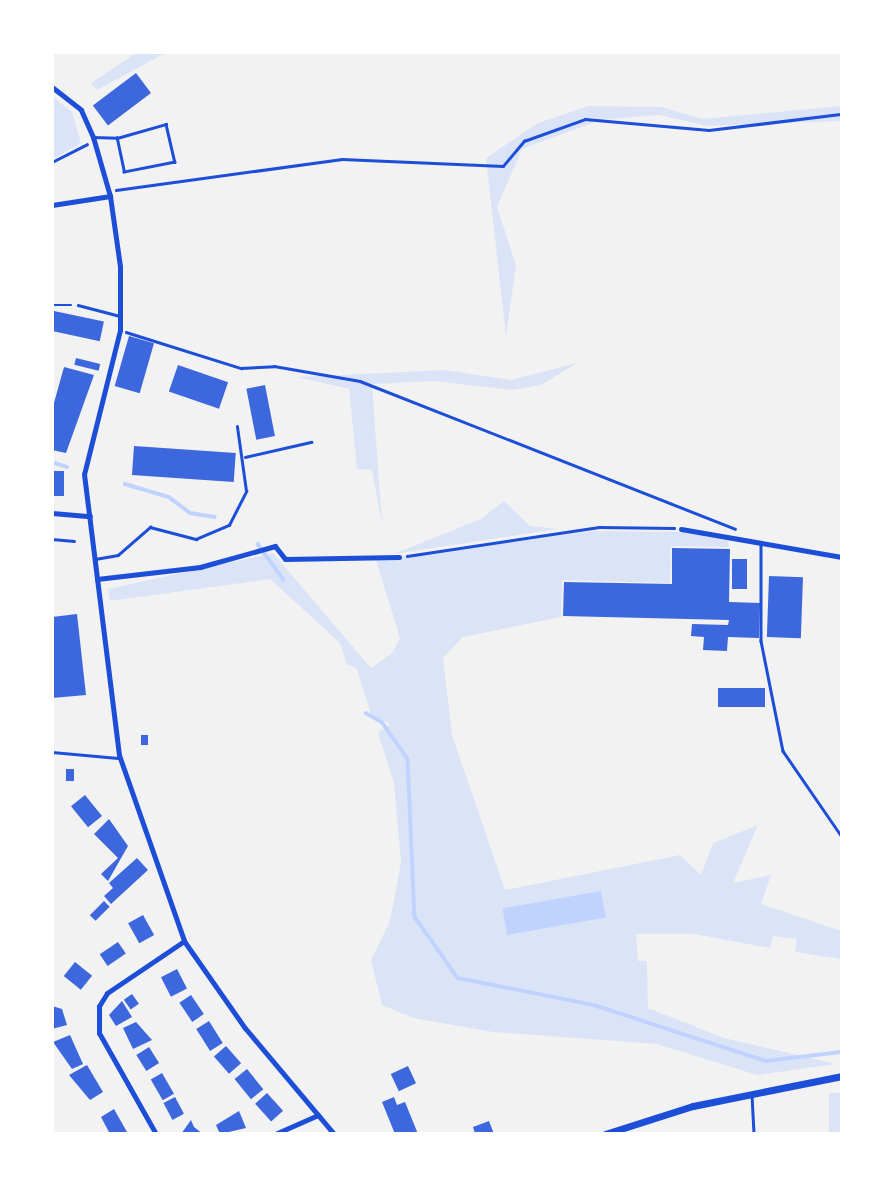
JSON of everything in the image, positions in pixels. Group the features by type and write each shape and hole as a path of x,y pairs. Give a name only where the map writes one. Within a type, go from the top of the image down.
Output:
{"main road":[{"path":"605,1133 752,1092 842,1076"}],"street":[{"path":"52,87 81,110 110,194 120,330 85,474 119,757 184,941 334,1133"},
{"path":"52,205 110,194"},
{"path":"52,513 90,516"},
{"path":"681,529 842,557"},
{"path":"97,579 200,567 270,548 285,559 399,557"},
{"path":"156,1133 99,1033 99,1006 107,993 184,941"},
{"path":"275,1133 318,1115"}],"lane":[{"path":"93,139 117,138 166,124 174,162 124,172 117,138"},
{"path":"78,305 120,316"},
{"path":"95,559 118,555 150,527 196,539 229,525 243,504 245,457 237,427"},
{"path":"245,457 311,442"},
{"path":"52,539 74,541"},
{"path":"761,544 761,641 783,751 842,837"},
{"path":"52,752 119,757"},
{"path":"752,1092 754,1133"}],"path":[{"path":"110,194 342,159 503,166 524,141 585,119 709,130 842,114"},
{"path":"52,162 93,139"},
{"path":"52,305 78,305"},
{"path":"120,330 241,368 274,366 360,380 734,528 745,540"},
{"path":"399,557 599,527 681,529"}],"shaded area":[{"path":"136,53 165,53 97,90 91,83"},
{"path":"52,96 72,112 81,143 53,159"},
{"path":"588,106 662,107 702,119 841,106 841,121 707,126 659,115 600,120 522,149 497,207 516,265 506,337 486,158 538,123"},
{"path":"577,363 541,385 512,390 434,381 372,384 382,524 372,470 357,469 349,389 297,377 445,370 511,380"},
{"path":"504,501 530,526 557,529 394,554 481,519"},
{"path":"593,531 681,532 728,541 729,547 671,546 670,583 562,580 561,617 463,637 443,658 452,735 505,890 680,855 701,875 713,843 758,825 733,883 771,875 761,904 841,931 841,959 795,952 797,939 773,936 770,948 694,934 636,934 638,961 647,961 648,1008 724,1038 836,1064 757,1075 657,1044 493,1032 413,1018 382,1005 371,960 390,921 401,862 394,783 378,733 390,724 371,714 357,669 347,664 340,643 270,579 110,601 108,589 273,553 371,668 392,653 400,638 376,560"},
{"path":"829,1093 841,1093 841,1133 829,1133"}],"water":[{"path":"601,891 606,918 507,935 503,908"}],"building":[{"path":"136,73 151,93 108,125 93,105"},
{"path":"54,311 104,322 100,341 52,331"},
{"path":"129,336 154,343 140,393 115,386"},
{"path":"76,358 100,364 99,371 74,365"},
{"path":"178,365 228,382 219,409 169,391"},
{"path":"64,367 94,375 66,453 52,450 52,410"},
{"path":"265,385 275,436 256,440 246,389"},
{"path":"134,446 236,453 234,482 132,475"},
{"path":"52,471 64,471 64,496 52,496"},
{"path":"672,548 730,549 729,602 760,603 759,638 728,637 727,651 703,650 704,637 691,636 692,624 728,625 729,620 563,616 564,582 672,584"},
{"path":"732,559 747,559 747,589 732,589"},
{"path":"769,576 803,577 801,638 767,637"},
{"path":"77,614 86,695 52,698 52,617"},
{"path":"718,688 765,688 765,707 718,707"},
{"path":"141,735 148,735 148,745 141,745"},
{"path":"66,769 74,769 74,781 66,781"},
{"path":"85,795 102,816 88,827 71,806"},
{"path":"109,819 128,846 108,881 101,874 118,858 94,834"},
{"path":"137,858 148,870 111,904 104,896 113,888 109,883"},
{"path":"104,901 110,907 96,921 90,915"},
{"path":"143,915 154,935 139,943 128,923"},
{"path":"118,942 126,954 108,966 100,954"},
{"path":"75,962 92,976 81,990 64,976"},
{"path":"177,969 187,989 171,997 161,977"},
{"path":"132,994 139,1004 131,1010 124,1000"},
{"path":"191,995 204,1014 192,1022 179,1003"},
{"path":"122,1001 132,1017 116,1026 109,1015"},
{"path":"52,1006 62,1009 67,1025 52,1029"},
{"path":"209,1021 223,1043 210,1051 196,1029"},
{"path":"136,1022 152,1040 133,1049 123,1028"},
{"path":"70,1035 83,1064 72,1069 53,1042"},
{"path":"226,1046 241,1063 229,1074 214,1056"},
{"path":"149,1047 159,1063 146,1071 136,1055"},
{"path":"87,1065 103,1092 90,1100 69,1075"},
{"path":"408,1066 416,1083 399,1091 391,1074"},
{"path":"247,1069 263,1089 251,1099 235,1079"},
{"path":"162,1073 174,1094 163,1100 151,1080"},
{"path":"267,1093 283,1111 271,1122 255,1104"},
{"path":"175,1097 184,1114 172,1120 164,1103"},
{"path":"394,1097 397,1105 405,1102 418,1134 395,1134 382,1102"},
{"path":"114,1109 127,1132 124,1134 110,1134 101,1117"},
{"path":"239,1111 246,1128 220,1134 216,1125"},
{"path":"191,1120 194,1127 203,1134 181,1134"},
{"path":"489,1121 494,1134 475,1134 473,1127"}],"waterway":[{"path":"52,462 67,467"},
{"path":"125,484 169,497 190,513 215,517"},
{"path":"258,544 284,580"},
{"path":"366,713 382,722 408,759 415,917 458,978 594,1005 766,1061 842,1052"}]}
